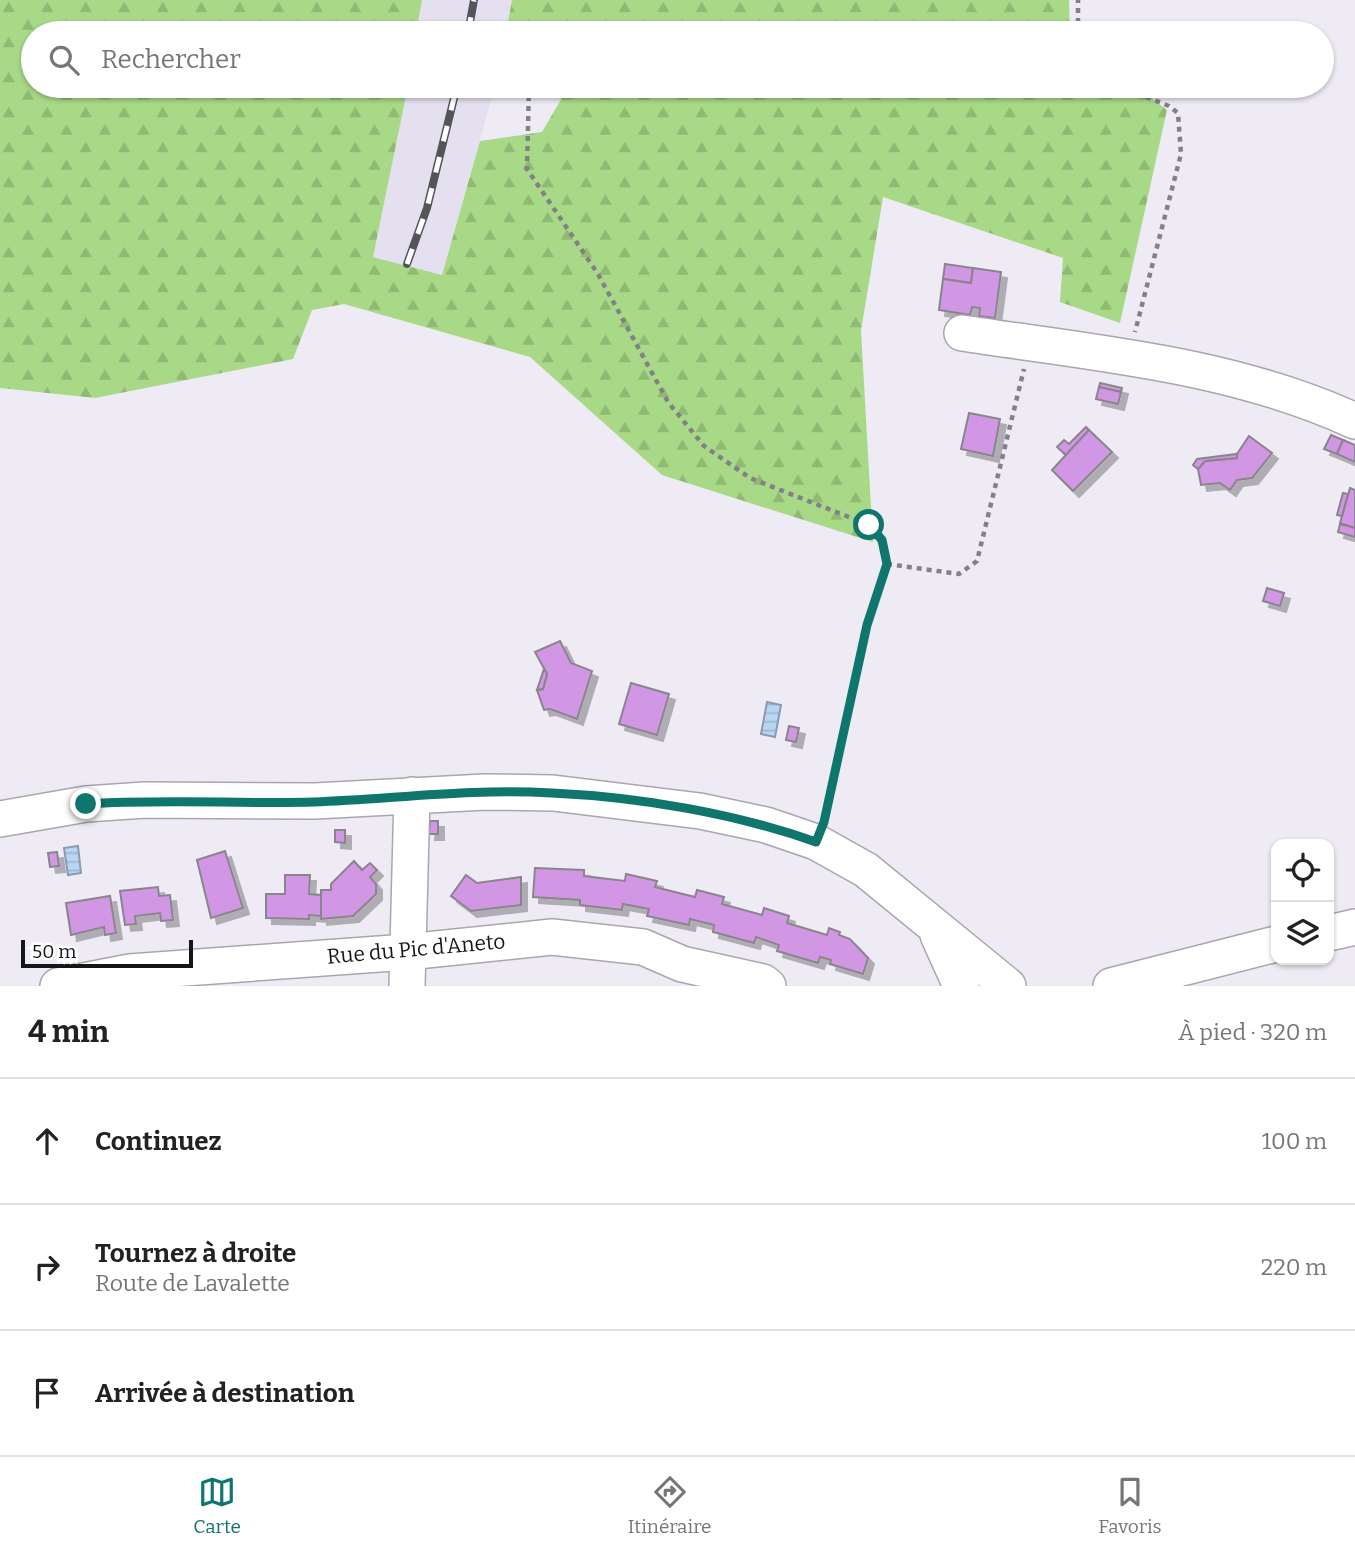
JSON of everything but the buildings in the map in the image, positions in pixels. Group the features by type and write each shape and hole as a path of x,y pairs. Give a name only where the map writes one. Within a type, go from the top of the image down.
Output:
{"street":[{"path":"962,333 1128,357 1227,376 1355,421"},
{"path":"0,819 86,804 145,800 315,802 412,796 553,793 700,811 766,825 816,842 866,870 1008,986"},
{"path":"407,969 412,796"},
{"path":"1334,932 1355,927"},
{"path":"935,929 954,965 961,986"},
{"name":"Rue du Pic d'Aneto","path":"58,986 130,972 407,969 552,937 643,947 680,975 763,982 768,986"},
{"path":"1111,986 1228,970 1271,947"}],"path":[{"path":"1078,0 1078,21"},
{"path":"529,98 527,169 598,274 668,402 705,446 750,478 869,525 882,540 887,564 867,625 824,822 816,842"},
{"path":"1128,357 1181,154 1178,113 1170,106 1149,98"},
{"path":"887,564 960,574 977,561 1030,344"}],"shaded area":[{"path":"422,0 512,0 508,21 418,21"},
{"path":"406,98 492,98 442,275 373,257"}],"green space":[{"path":"0,0 422,0 418,21 21,21 21,98 406,98 373,257 442,275 480,141 542,132 562,98 1152,98 1167,110 1120,323 1060,302 1063,258 883,197 861,331 873,542 662,475 530,357 344,304 312,310 293,359 95,398 0,388"},
{"path":"512,0 1069,0 1070,21 508,21"}],"water":[{"path":"767,702 781,705 775,737 761,734"},
{"path":"78,846 81,873 68,875 64,848"}],"railway":[{"path":"470,21 474,0"},
{"path":"407,264 427,208 454,98"}],"route":[{"path":"86,804 145,800 315,802 485,792 553,793 700,811 766,825 816,842 824,822 867,625 887,564 882,540 869,525"}]}
